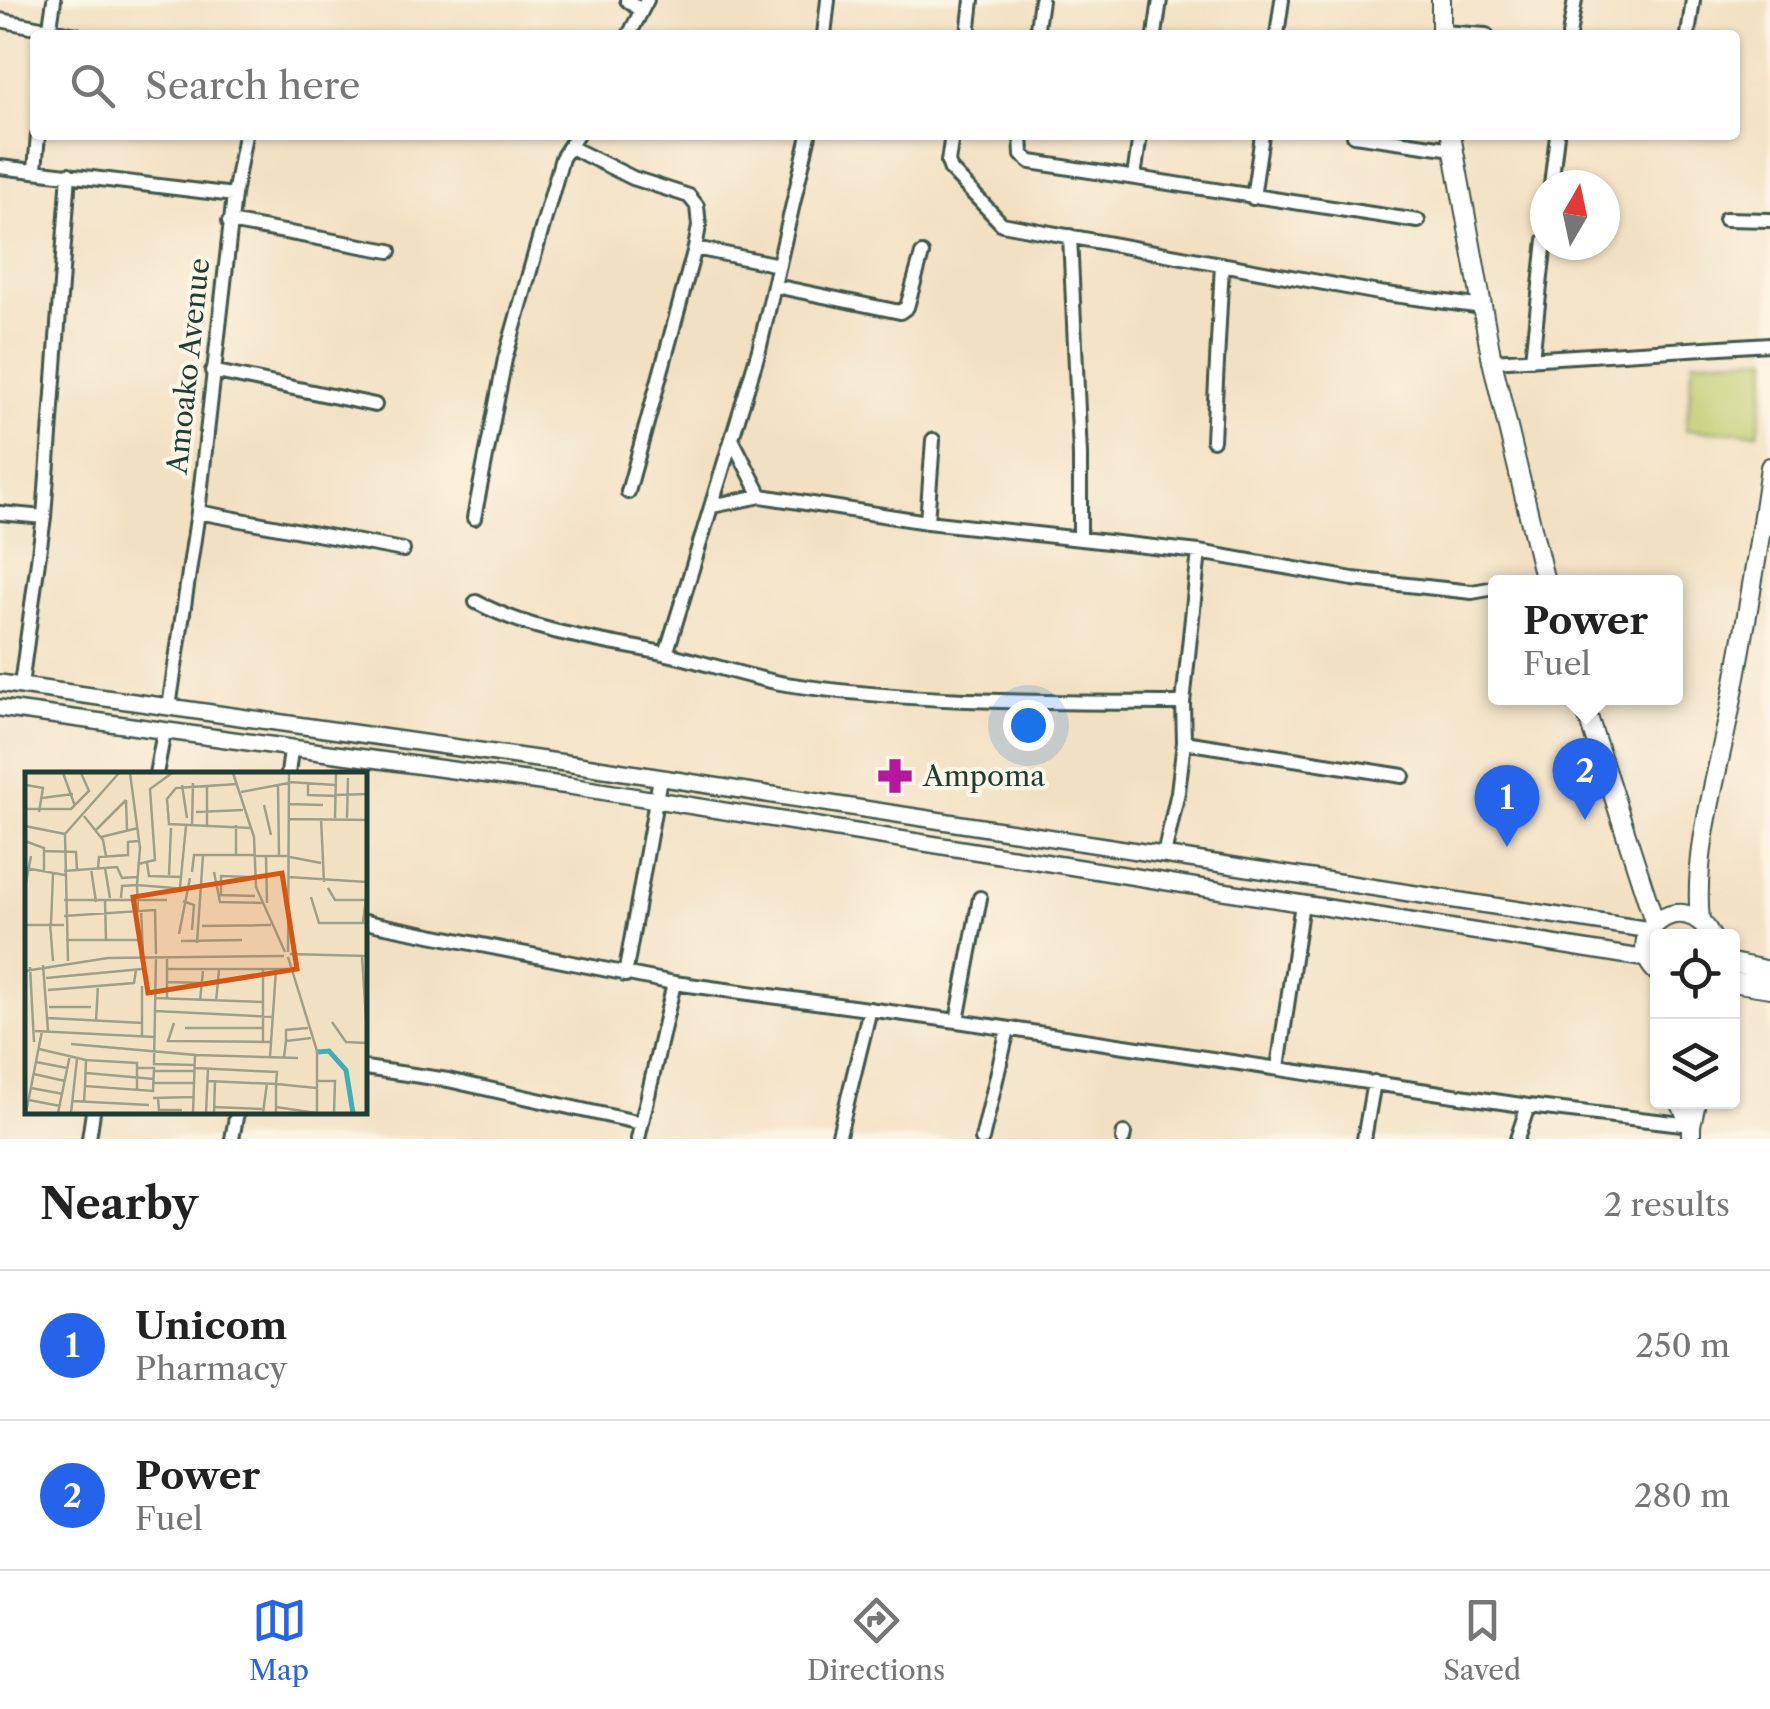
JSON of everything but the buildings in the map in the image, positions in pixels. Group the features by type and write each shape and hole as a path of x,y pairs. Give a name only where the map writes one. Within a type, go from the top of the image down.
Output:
{"main road":[{"path":"1441,0 1441,30"},
{"path":"1452,142 1492,361 1539,575"},
{"path":"1706,929 1699,882 1705,836 1770,467"},
{"path":"1584,705 1652,927 1662,918 1677,914 1706,929"},
{"path":"1650,932 1645,946 1650,959"},
{"path":"1740,965 1770,971"},
{"path":"1740,983 1770,988"}],"street":[{"path":"49,30 54,0"},
{"path":"627,0 644,6 632,30"},
{"path":"825,30 828,0"},
{"path":"969,30 972,0"},
{"path":"1037,30 1041,0"},
{"path":"1156,30 1160,0"},
{"path":"1278,30 1282,0"},
{"path":"1570,30 1575,0"},
{"path":"1689,30 1693,0"},
{"path":"0,20 41,30"},
{"path":"35,170 38,140"},
{"name":"Amoako Avenue","path":"168,707 198,512 229,222 244,140"},
{"path":"666,654 733,441 809,140"},
{"path":"951,140 948,162 951,170 1002,224 1483,307"},
{"path":"1021,140 1022,155 1030,162 1418,221"},
{"path":"1134,177 1139,140"},
{"path":"1253,198 1261,140"},
{"path":"1424,140 1452,142"},
{"path":"1553,170 1556,140"},
{"path":"474,518 505,359 562,158 574,141 633,178 689,196 697,206 695,248 628,492"},
{"path":"0,166 234,196"},
{"path":"21,685 44,517 69,174"},
{"path":"1725,219 1770,220"},
{"path":"229,222 390,251"},
{"path":"1070,236 1080,539"},
{"path":"695,248 779,265"},
{"path":"775,286 900,312 914,286 922,254"},
{"path":"1532,359 1543,260"},
{"path":"1213,440 1222,264"},
{"path":"1492,361 1770,344"},
{"path":"212,371 375,405"},
{"path":"927,522 933,440"},
{"path":"733,441 761,496"},
{"path":"712,506 761,496 927,522 1199,552 1353,579 1472,592 1488,589"},
{"path":"198,512 403,550"},
{"path":"0,513 44,517"},
{"path":"1164,855 1184,742 1183,703 1199,552"},
{"path":"476,602 502,616 554,634 666,654 782,683 888,697 1183,703"},
{"path":"0,683 1652,927"},
{"path":"0,710 656,800 1302,903 1650,969"},
{"path":"156,772 164,732"},
{"path":"1184,742 1403,776"},
{"path":"288,772 291,750"},
{"path":"625,975 660,778"},
{"path":"957,1021 980,898"},
{"path":"1278,1068 1302,903"},
{"path":"368,923 674,983 1374,1082 1691,1132"},
{"path":"638,1139 674,983"},
{"path":"838,1139 870,1010"},
{"path":"982,1139 1008,1029"},
{"path":"368,1068 448,1080 642,1123"},
{"path":"1364,1139 1374,1082"},
{"path":"1517,1139 1528,1106"},
{"path":"88,1139 93,1114"},
{"path":"232,1139 238,1114"}],"green space":[{"path":"1769,357 1758,433 1686,430 1693,360"}],"place":[{"name":"Ampoma","path":"895,776"},
{"name":"Power","path":"1585,820"},
{"name":"Unicom","path":"1507,847"}]}
